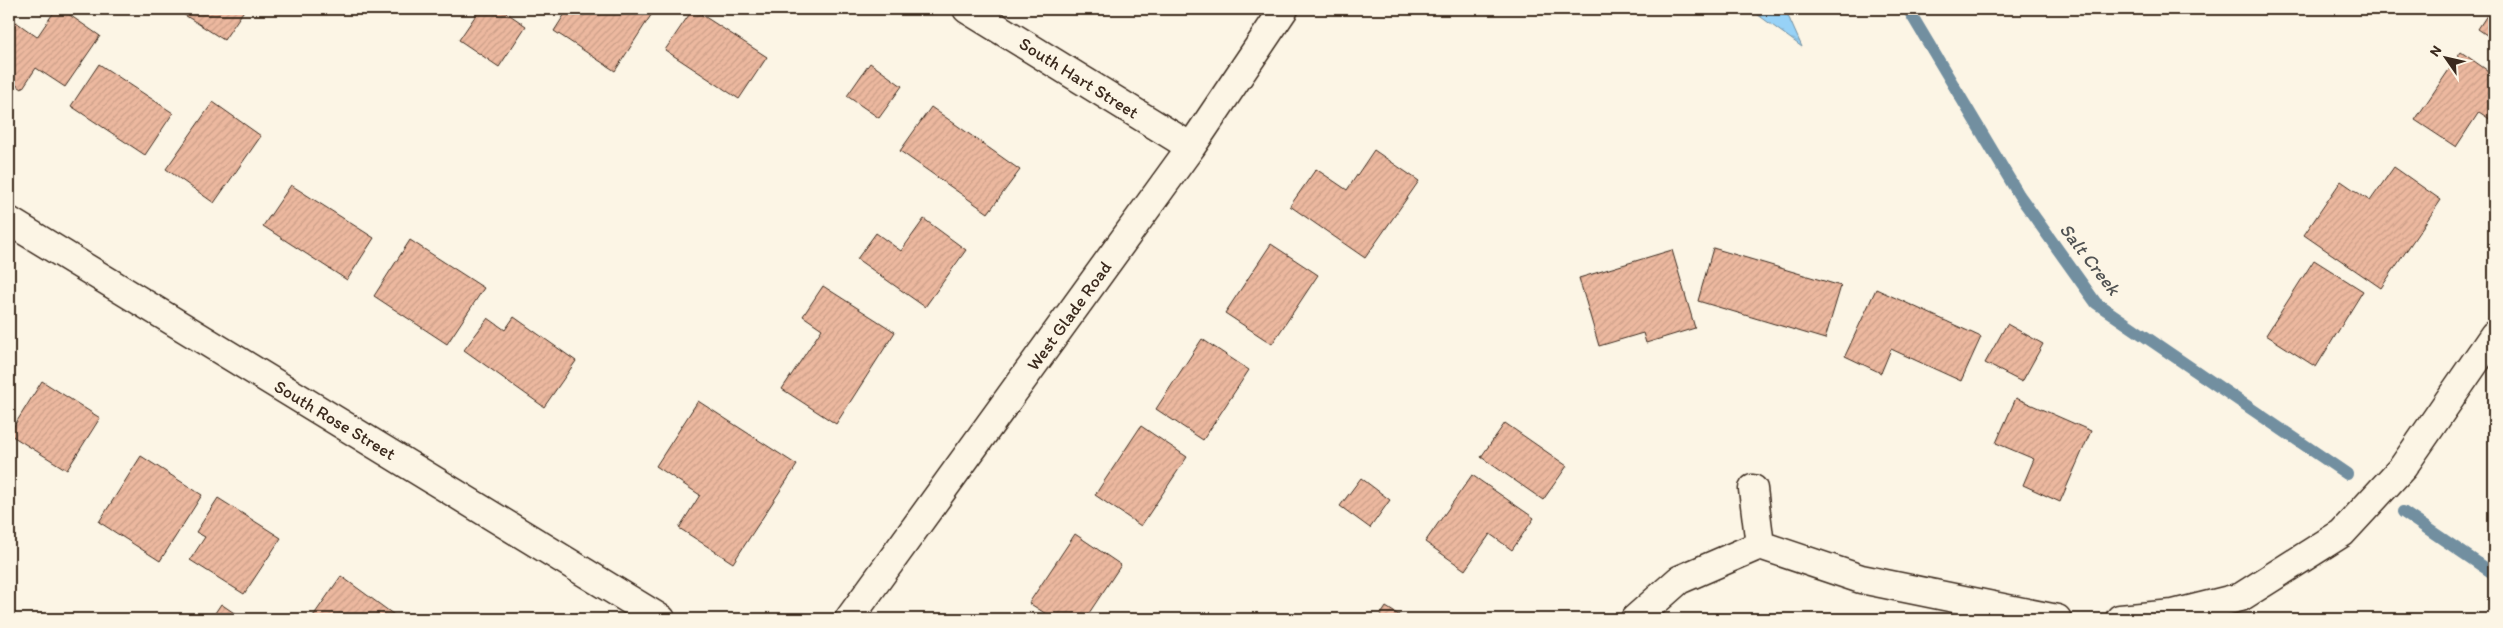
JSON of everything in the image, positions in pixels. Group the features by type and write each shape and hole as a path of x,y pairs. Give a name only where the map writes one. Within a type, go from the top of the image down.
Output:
{"street":[{"name":"South Hart Street","path":"967,9 1191,147"},
{"name":"West Glade Road","path":"849,619 1191,147 1284,9"},
{"name":"South Rose Street","path":"9,221 661,619"},
{"path":"2120,619 2241,608 2342,533 2403,467 2494,335"},
{"path":"1754,489 1760,545"},
{"path":"1635,619 1679,580 1760,545 1862,579 2057,619"}],"water":[{"path":"1750,9 1785,9 1802,47"}],"building":[{"path":"56,9 61,9 100,36 65,87 36,68 22,89 9,80 9,17 37,37"},
{"path":"186,9 245,9 224,40 183,14"},
{"path":"480,9 501,9 526,26 499,67 459,40"},
{"path":"568,9 655,9 615,71 554,31"},
{"path":"693,9 767,57 739,99 665,50"},
{"path":"2491,9 2494,9 2494,40 2478,29"},
{"path":"2461,52 2494,75 2494,122 2479,112 2456,147 2415,120"},
{"path":"870,63 902,86 879,118 847,96"},
{"path":"99,64 173,113 145,155 71,106"},
{"path":"213,102 261,136 214,203 166,169"},
{"path":"931,107 1020,170 988,213 900,151"},
{"path":"1374,150 1419,181 1365,258 1290,206 1316,169 1347,190"},
{"path":"2394,167 2441,200 2381,288 2304,235 2341,181 2370,201"},
{"path":"291,185 374,238 347,280 263,226"},
{"path":"924,219 966,250 925,307 857,259 876,233 901,251"},
{"path":"410,240 484,288 447,344 374,296"},
{"path":"1271,244 1318,275 1272,344 1225,313"},
{"path":"1713,248 1841,286 1825,339 1698,301"},
{"path":"1672,250 1695,328 1646,343 1643,333 1599,346 1579,278"},
{"path":"2314,260 2363,291 2316,367 2266,335"},
{"path":"823,286 895,332 836,424 782,389 822,329 803,316"},
{"path":"1876,289 1981,337 1961,381 1891,349 1881,373 1845,356"},
{"path":"514,317 576,361 544,407 464,350 488,318 505,330"},
{"path":"2007,324 2043,344 2022,382 1985,363"},
{"path":"1202,339 1249,370 1203,440 1156,409"},
{"path":"42,381 100,418 67,470 9,434"},
{"path":"2016,398 2091,431 2060,502 2023,485 2034,459 1996,443"},
{"path":"698,401 797,465 733,563 679,528 700,495 656,466"},
{"path":"1505,423 1567,466 1543,500 1481,457"},
{"path":"1141,426 1187,457 1141,526 1095,495"},
{"path":"141,456 202,495 160,561 99,522"},
{"path":"1472,475 1534,518 1512,550 1490,534 1465,570 1425,542"},
{"path":"1361,478 1390,500 1370,528 1340,506"},
{"path":"218,498 281,538 244,594 190,560 205,537 196,532"},
{"path":"1075,534 1121,565 1085,619 1054,619 1029,603"},
{"path":"341,576 397,617 395,619 311,619"},
{"path":"221,604 243,619 211,619"},
{"path":"1386,607 1405,619 1378,619"}],"waterway":[{"name":"Salt Creek","path":"1908,9 2019,195 2096,303 2347,474"},
{"name":"Salt Creek","path":"2403,512 2494,574"}]}
